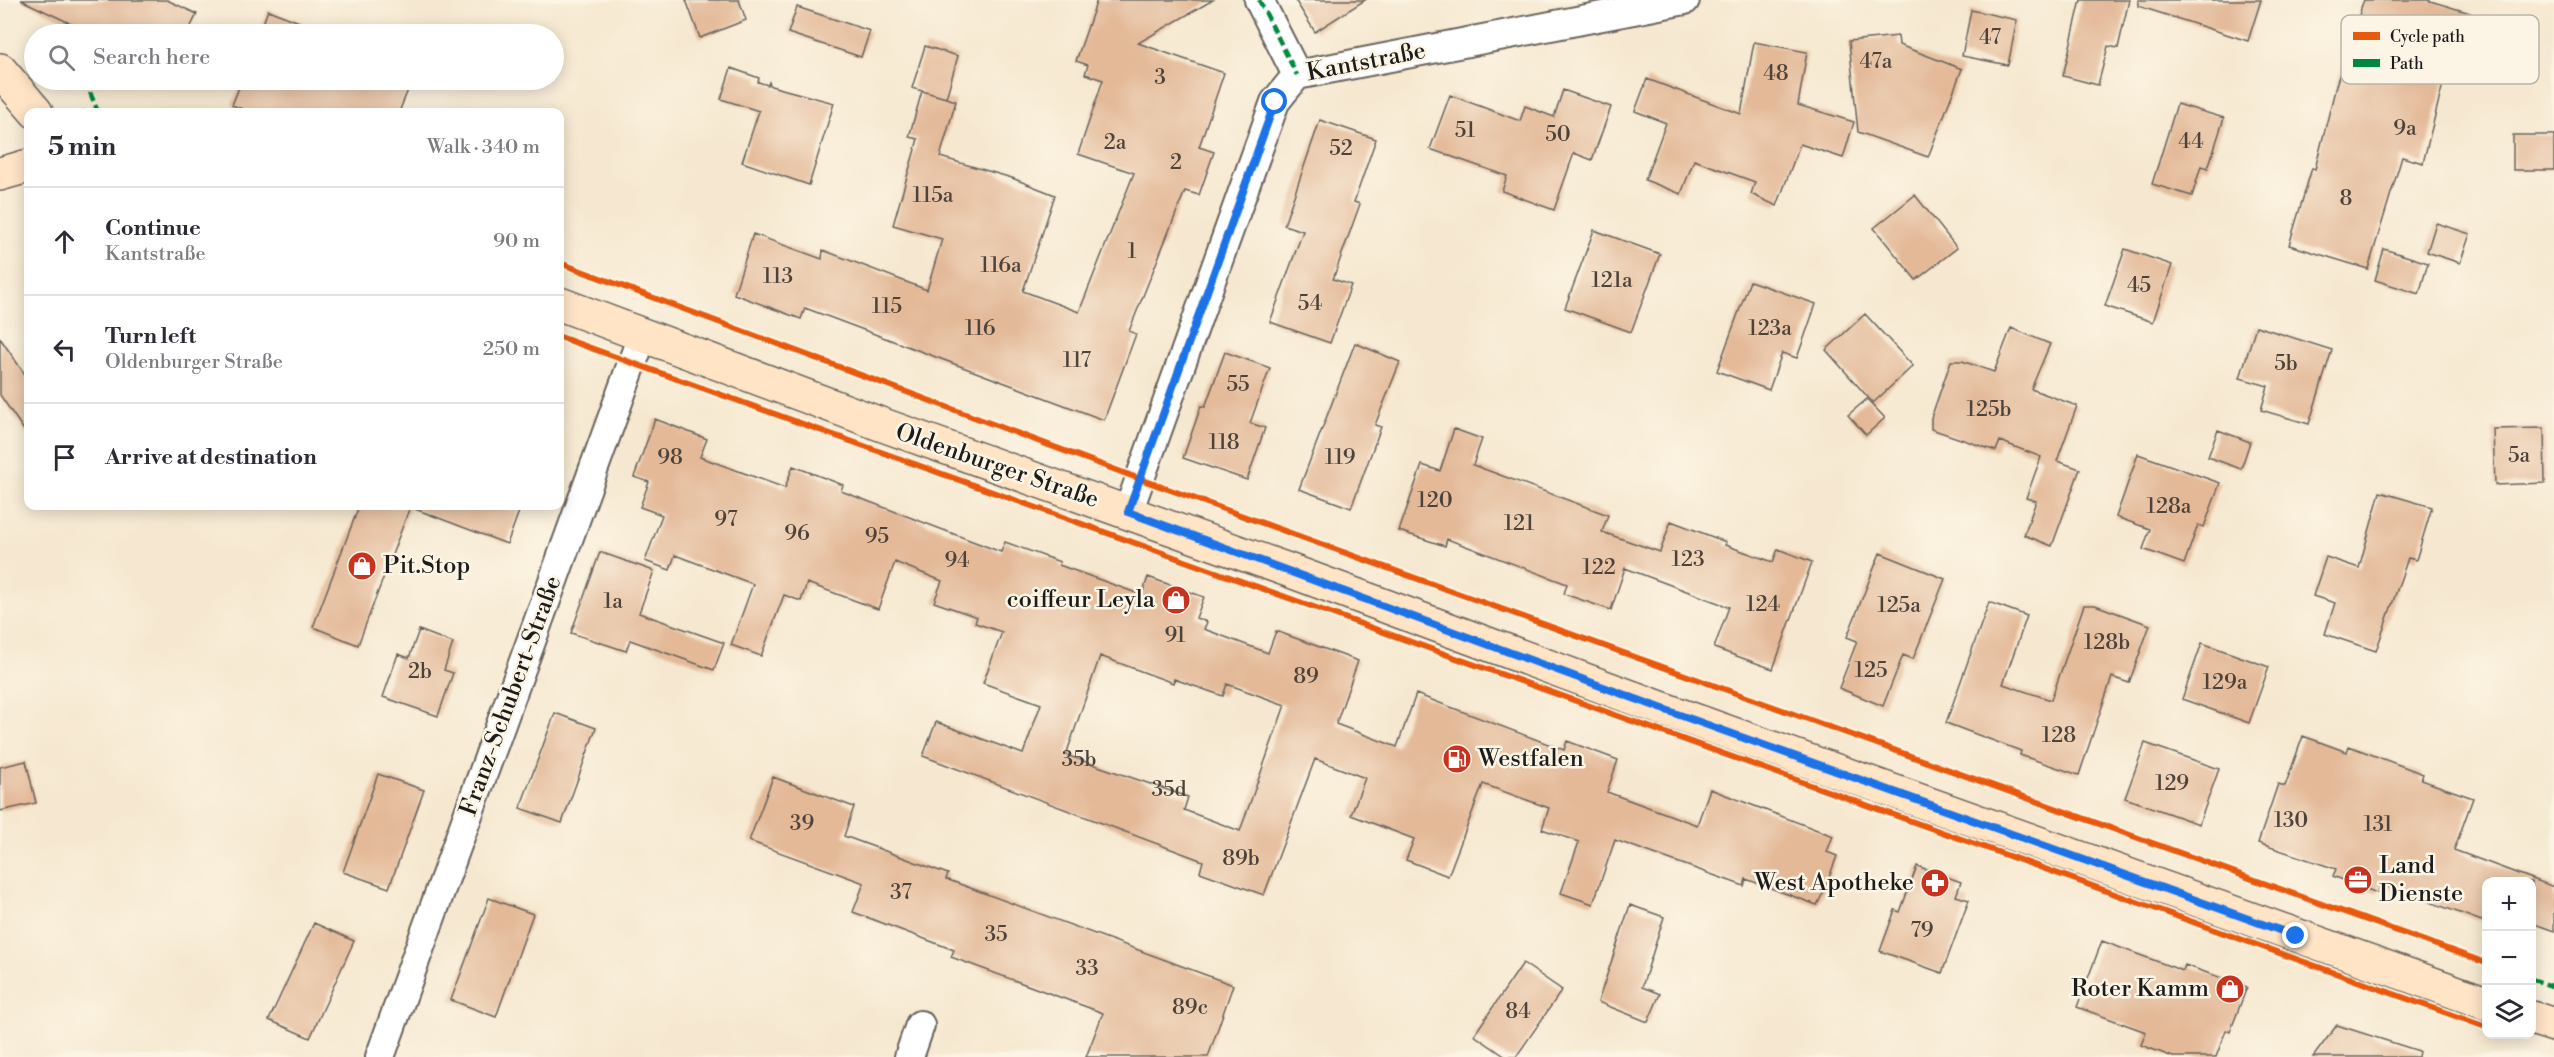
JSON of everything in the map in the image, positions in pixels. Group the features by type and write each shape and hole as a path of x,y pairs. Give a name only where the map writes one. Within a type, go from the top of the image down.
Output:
{"main road":[{"path":"0,70 33,108"},
{"path":"0,174 24,167"},
{"name":"Oldenburger Straße","path":"564,306 1876,786 2482,1001"},
{"path":"2536,1019 2554,1025"}],"street":[{"path":"1258,0 1297,75"},
{"name":"Kantstraße","path":"1128,512 1275,102 1297,75 1672,1"},
{"name":"Franz-Schubert-Straße","path":"380,1057 642,336"},
{"path":"909,1057 920,1025"}],"building":[{"path":"21,0 167,0 197,14 192,24 72,24"},
{"path":"686,0 739,0 746,20 700,38"},
{"path":"1097,0 1213,0 1138,43 1224,73 1199,147 1214,152 1199,195 1185,191 1129,331 1136,334 1104,420 805,308 801,319 734,294 753,234 822,259 823,250 927,290 942,239 893,225 918,139 909,137 922,91 956,101 940,157 1012,178 1055,195 1023,291 1079,312 1134,173 1078,154 1103,80 1085,74 1088,65 1076,61"},
{"path":"1295,0 1365,0 1315,32"},
{"path":"2081,0 2129,0 2118,48 2108,46 2098,85 2063,76"},
{"path":"2138,0 2261,0 2248,41 2138,6"},
{"path":"2364,0 2427,0 2470,13 2469,15 2359,15"},
{"path":"797,7 870,31 861,57 788,33"},
{"path":"268,10 305,24 263,24"},
{"path":"1971,10 2017,20 2008,65 1962,56"},
{"path":"1898,36 1899,45 1962,69 1928,157 1858,132 1849,41"},
{"path":"1754,42 1807,52 1798,105 1854,122 1843,158 1800,144 1777,206 1751,194 1755,182 1694,160 1681,194 1645,180 1666,123 1635,111 1647,79 1741,114"},
{"path":"925,46 958,56 946,98 912,88"},
{"path":"731,68 759,78 758,82 768,85 769,82 771,86 834,103 809,185 742,162 759,111 721,99"},
{"path":"2341,70 2341,84 2443,84 2423,163 2402,157 2368,269 2289,245 2312,168 2315,169"},
{"path":"238,90 408,90 401,108 240,108 232,105"},
{"path":"1563,90 1611,107 1592,160 1574,153 1554,210 1502,191 1507,176 1430,149 1450,95 1520,121 1525,106 1554,117"},
{"path":"2177,104 2224,118 2208,168 2201,166 2192,196 2152,184"},
{"path":"1320,120 1376,139 1354,202 1360,204 1333,279 1351,285 1330,343 1270,322 1303,231 1284,225"},
{"path":"2513,135 2554,135 2554,170 2513,170"},
{"path":"1915,195 1957,248 1916,280 1874,228"},
{"path":"2436,223 2470,234 2460,263 2427,252"},
{"path":"1594,230 1660,254 1631,332 1565,308"},
{"path":"2125,249 2172,265 2153,322 2105,306"},
{"path":"2384,249 2428,263 2419,294 2375,280"},
{"path":"1750,281 1816,304 1797,358 1782,353 1769,390 1717,371"},
{"path":"1865,314 1913,366 1873,403 1826,350"},
{"path":"2256,326 2332,350 2309,424 2261,410 2268,386 2240,378"},
{"path":"2011,328 2050,344 2031,389 2077,406 2057,461 2080,469 2052,546 2024,535 2036,501 2026,498 2041,457 2000,441 1996,451 1931,429 1931,418 1951,361 1962,361 1994,372"},
{"path":"0,338 24,373 24,430 0,395"},
{"path":"1355,343 1400,362 1375,425 1381,427 1351,508 1299,489"},
{"path":"1225,352 1270,368 1250,423 1265,428 1247,480 1183,458 1201,406 1205,407"},
{"path":"1867,399 1885,418 1866,435 1848,415"},
{"path":"655,419 707,439 700,457 785,488 793,466 843,485 841,491 1001,552 1005,542 1060,562 1059,565 1142,595 1148,577 1204,597 1196,618 1207,622 1204,629 1268,653 1276,631 1358,661 1336,724 1397,747 1416,694 1564,750 1567,741 1618,760 1607,792 1697,825 1710,789 1833,836 1827,852 1837,856 1817,905 1746,879 1744,886 1615,840 1593,904 1561,893 1579,842 1542,829 1549,808 1483,784 1448,876 1406,860 1414,839 1351,815 1365,778 1315,759 1264,895 1200,872 1203,861 923,756 936,722 1023,754 1041,704 983,683 1002,632 975,623 977,617 934,602 942,581 895,562 878,609 807,583 801,601 784,595 761,656 731,645 753,584 675,555 670,570 645,561 662,515 640,507 649,482 634,477","holes":["1100,656 1173,683 1174,679 1223,696 1227,684 1285,705 1240,831 1184,810 1188,797 1066,755"]},
{"path":"2544,428 2545,483 2495,485 2493,429"},
{"path":"1454,429 1482,439 1473,465 1608,515 1602,532 1660,552 1671,521 1726,542 1725,545 1773,562 1778,549 1812,562 1773,669 1714,648 1729,607 1625,568 1611,610 1564,594 1567,584 1447,539 1445,546 1399,531 1422,465 1440,471"},
{"path":"2218,430 2250,442 2241,469 2208,457"},
{"path":"2138,454 2220,483 2204,527 2198,525 2184,564 2143,549 2150,529 2116,517"},
{"path":"2380,492 2432,507 2416,560 2408,558 2376,651 2325,634 2335,603 2313,596 2326,557 2359,568"},
{"name":"Pit.Stop","path":"357,510 409,510 358,645 313,627"},
{"name":"Pit.Stop","path":"418,510 520,510 507,544"},
{"path":"600,552 654,571 639,613 724,643 714,670 630,640 626,651 571,633"},
{"path":"1880,553 1945,579 1913,659 1903,655 1883,706 1839,688 1857,641 1847,637"},
{"path":"1989,602 2027,616 2003,684 2051,700 2084,605 2095,605 2150,625 2129,683 2112,677 2079,775 2020,755 2021,751 1946,723"},
{"path":"419,630 453,643 444,670 453,673 438,716 383,697 398,654 409,658"},
{"path":"2202,643 2269,667 2249,723 2182,699"},
{"path":"555,713 596,728 562,823 520,808"},
{"path":"2303,736 2347,752 2349,746 2423,774 2421,780 2473,798 2454,850 2527,877 2482,877 2482,921 2381,884 2377,893 2333,876 2336,869 2258,843 2278,784 2285,786"},
{"path":"2145,743 2219,769 2199,824 2125,798"},
{"path":"26,761 36,803 0,811 0,767"},
{"path":"378,774 424,790 389,888 343,872"},
{"path":"773,777 854,807 844,836 948,874 946,879 1233,985 1208,1057 1086,1057 1103,1013 951,957 954,950 853,912 864,883 749,841"},
{"path":"1917,866 1961,882 1956,896 1969,900 1942,973 1880,951 1895,910 1900,912"},
{"path":"2536,880 2554,887 2554,931 2536,924"},
{"path":"489,898 533,914 496,1017 451,1000"},
{"path":"1630,905 1664,917 1642,987 1660,994 1648,1022 1598,1002"},
{"path":"314,923 354,941 310,1038 269,1020"},
{"path":"2102,941 2183,971 2185,965 2247,987 2230,1032 2226,1030 2216,1057 2173,1057 2141,1045 2146,1032 2077,1007"},
{"path":"1523,963 1562,990 1516,1057 1506,1057 1474,1035"},
{"path":"2337,1025 2419,1051 2418,1057 2313,1057"}],"marked path":[{"path":"1259,0 1297,75"},
{"path":"89,90 96,108"},
{"path":"2536,980 2554,987"}],"cycle path":[{"path":"564,264 1140,479 2482,962"},
{"path":"564,338 2482,1026"}],"place":[{"name":"Pit.Stop","path":"362,566"},
{"name":"coiffeur Leyla","path":"1176,600"},
{"name":"Westfalen","path":"1457,759"},
{"name":"Land Dienste","path":"2358,880"},
{"name":"West Apotheke","path":"1935,883"},
{"name":"Roter Kamm","path":"2230,989"}],"route":[{"path":"1275,102 1128,512 1674,713 2296,936"}]}
